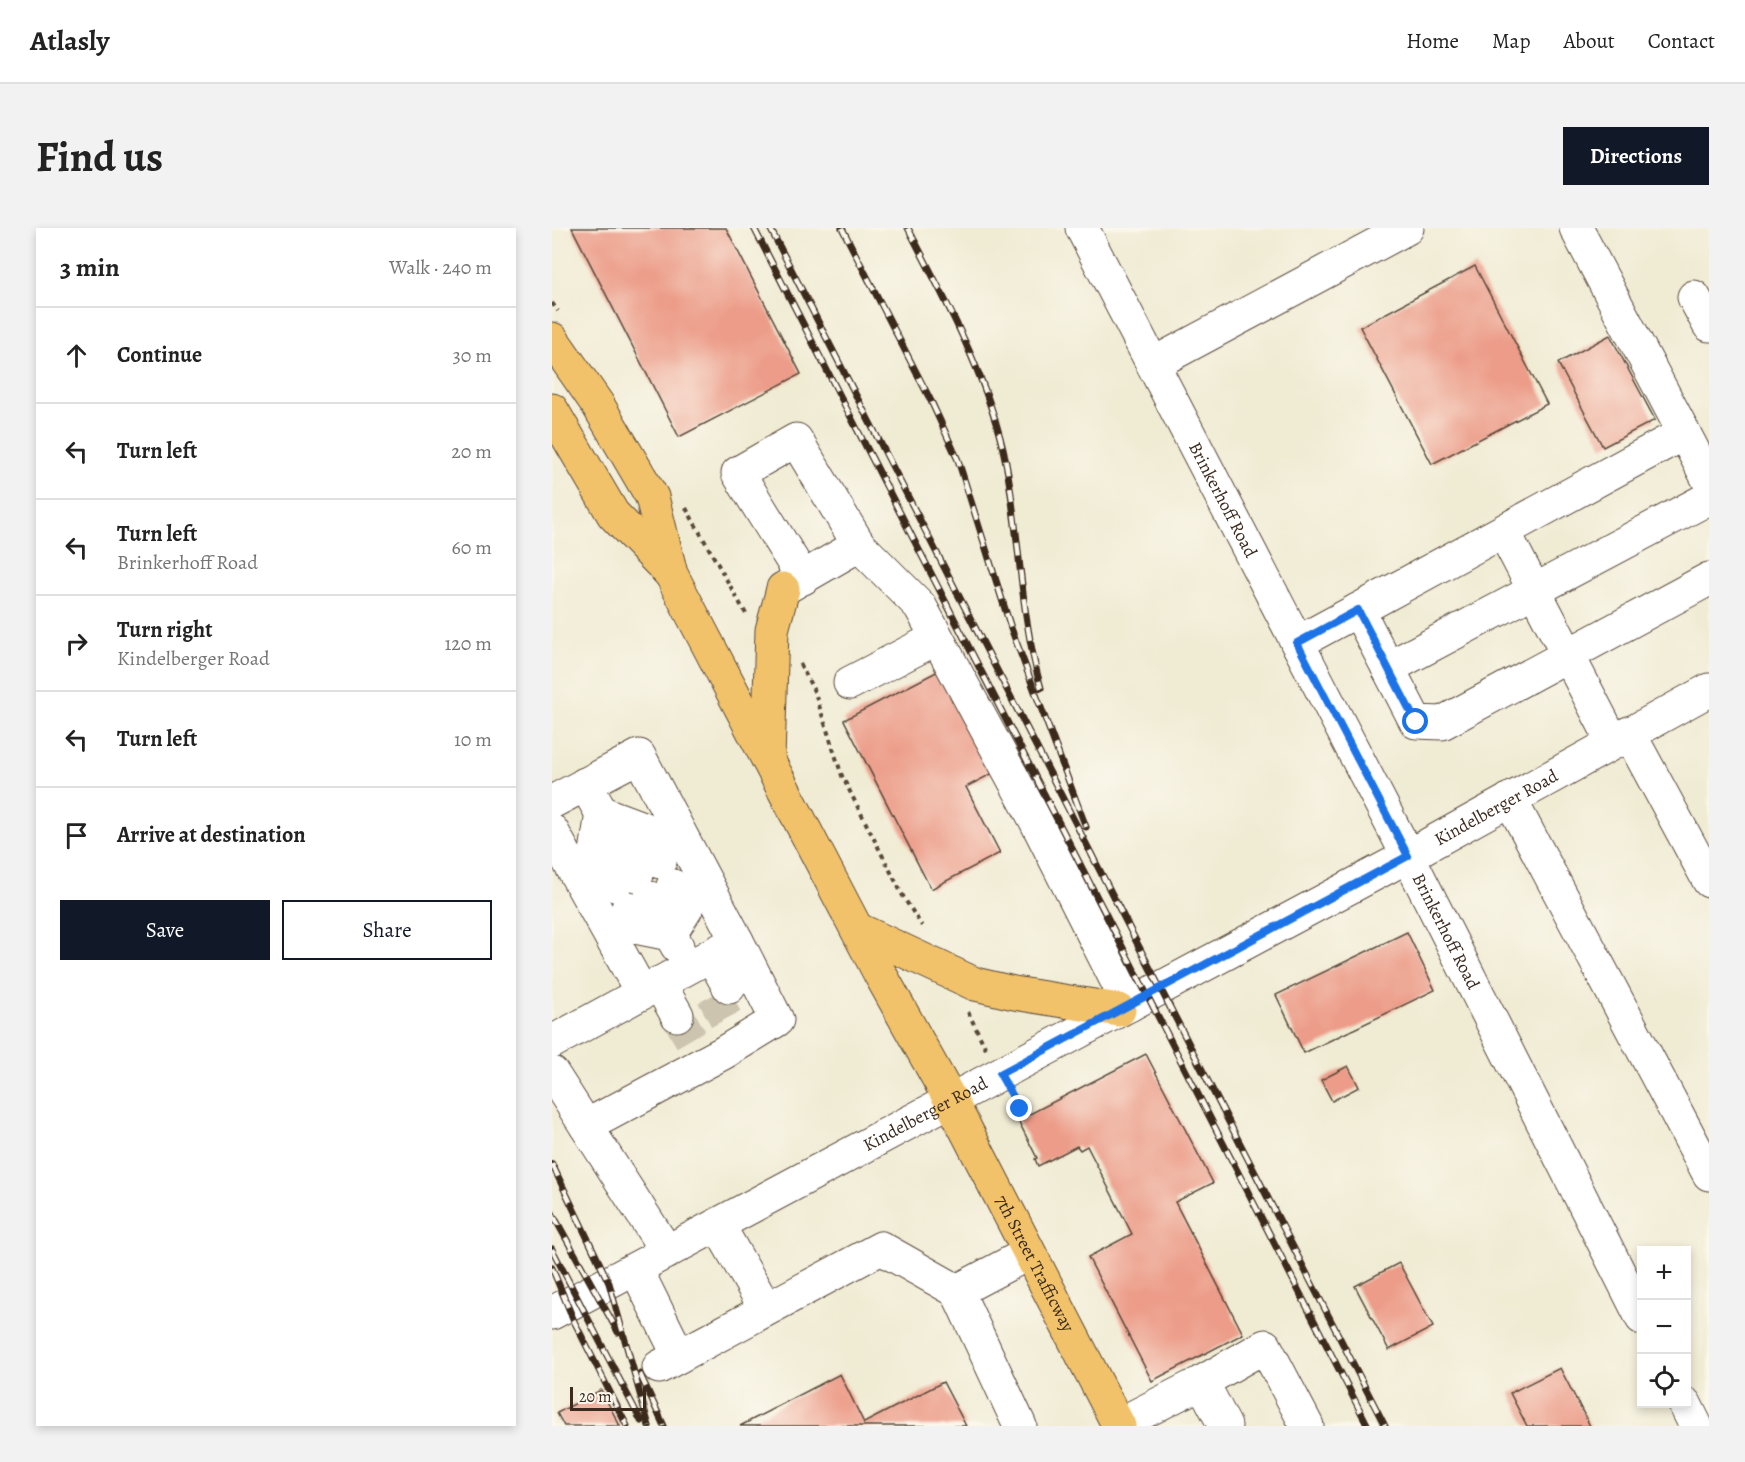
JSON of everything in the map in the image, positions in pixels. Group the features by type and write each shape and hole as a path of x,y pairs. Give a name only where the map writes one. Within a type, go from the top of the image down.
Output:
{"main road":[{"path":"559,329 598,405 652,497 671,574"},
{"path":"552,410 613,514 671,574"},
{"name":"7th Street Trafficway","path":"671,574 857,929 951,1101 1119,1426"},
{"path":"768,761 772,630 793,583"},
{"path":"857,929 975,984 1014,993 1124,1008"}],"street":[{"name":"Brinkerhoff Road","path":"1082,228 1408,856 1637,1310"},
{"path":"1153,364 1407,228"},
{"path":"1575,228 1709,481"},
{"path":"1297,643 1684,433"},
{"path":"859,545 793,583 738,473 796,440 859,545 920,606 1036,821 1124,1008"},
{"path":"1388,668 1709,498"},
{"path":"1504,531 1568,656 1709,881"},
{"path":"1358,610 1416,722 1442,723 1709,579"},
{"path":"850,683 938,638"},
{"name":"Kindelberger Road","path":"552,1313 1408,856 1709,690"},
{"path":"552,802 639,756 688,968 717,1024"},
{"path":"585,784 602,813 597,852 644,885"},
{"path":"1510,799 1709,1174"},
{"path":"602,813 642,828 644,885 717,1024"},
{"path":"552,831 688,968 777,1020 717,1024 586,1126"},
{"path":"552,1042 688,968"},
{"path":"552,1073 667,1252"},
{"path":"718,1225 766,1310"},
{"path":"636,1269 669,1361 882,1248 957,1291 1020,1426"},
{"path":"957,1291 1029,1253"},
{"path":"1119,1426 1264,1346 1307,1426"},
{"path":"1202,1382 1225,1426"},
{"path":"1687,1408 1696,1426"}],"path":[{"path":"552,303 559,329"},
{"path":"686,507 748,617 772,630"},
{"path":"800,662 815,693 842,776 903,898 921,925 928,930"},
{"path":"975,984 967,1015 1020,1109"}],"building":[{"path":"572,228 726,228 801,374 679,437"},
{"path":"1475,266 1547,404 1432,464 1360,327"},
{"path":"1610,335 1655,420 1603,447 1558,363"},
{"path":"944,668 997,771 966,787 1000,853 931,889 844,720"},
{"path":"1407,932 1435,990 1304,1053 1276,995"},
{"path":"1146,1054 1213,1183 1175,1202 1243,1334 1152,1381 1088,1257 1132,1234 1087,1146 1080,1150 1077,1146 1038,1166 1035,1159 1037,1158 1018,1120"},
{"path":"1348,1066 1359,1087 1332,1101 1321,1080"},
{"path":"1399,1263 1433,1327 1389,1350 1355,1286"},
{"path":"1560,1368 1590,1426 1527,1426 1510,1393"},
{"path":"840,1374 864,1423 943,1382 966,1426 740,1426"},
{"path":"601,1390 620,1426 564,1426 557,1413"}],"tunnel":[{"path":"713,995 726,1019"},
{"path":"677,1015 691,1039"}],"railway":[{"path":"754,228 1368,1426"},
{"path":"770,228 1385,1426"},
{"path":"842,228 931,401 958,460 1011,628 1086,827"},
{"path":"908,228 965,342 999,432 1011,491 1024,604 1041,688"},
{"path":"552,1164 609,1283 649,1426"},
{"path":"552,1213 618,1332"},
{"path":"552,1249 641,1421"},
{"path":"552,1268 574,1321 627,1426"},
{"path":"640,1374 664,1426"}],"route":[{"path":"1020,1109 1000,1074 1408,856 1297,643 1358,610 1416,722"}]}
